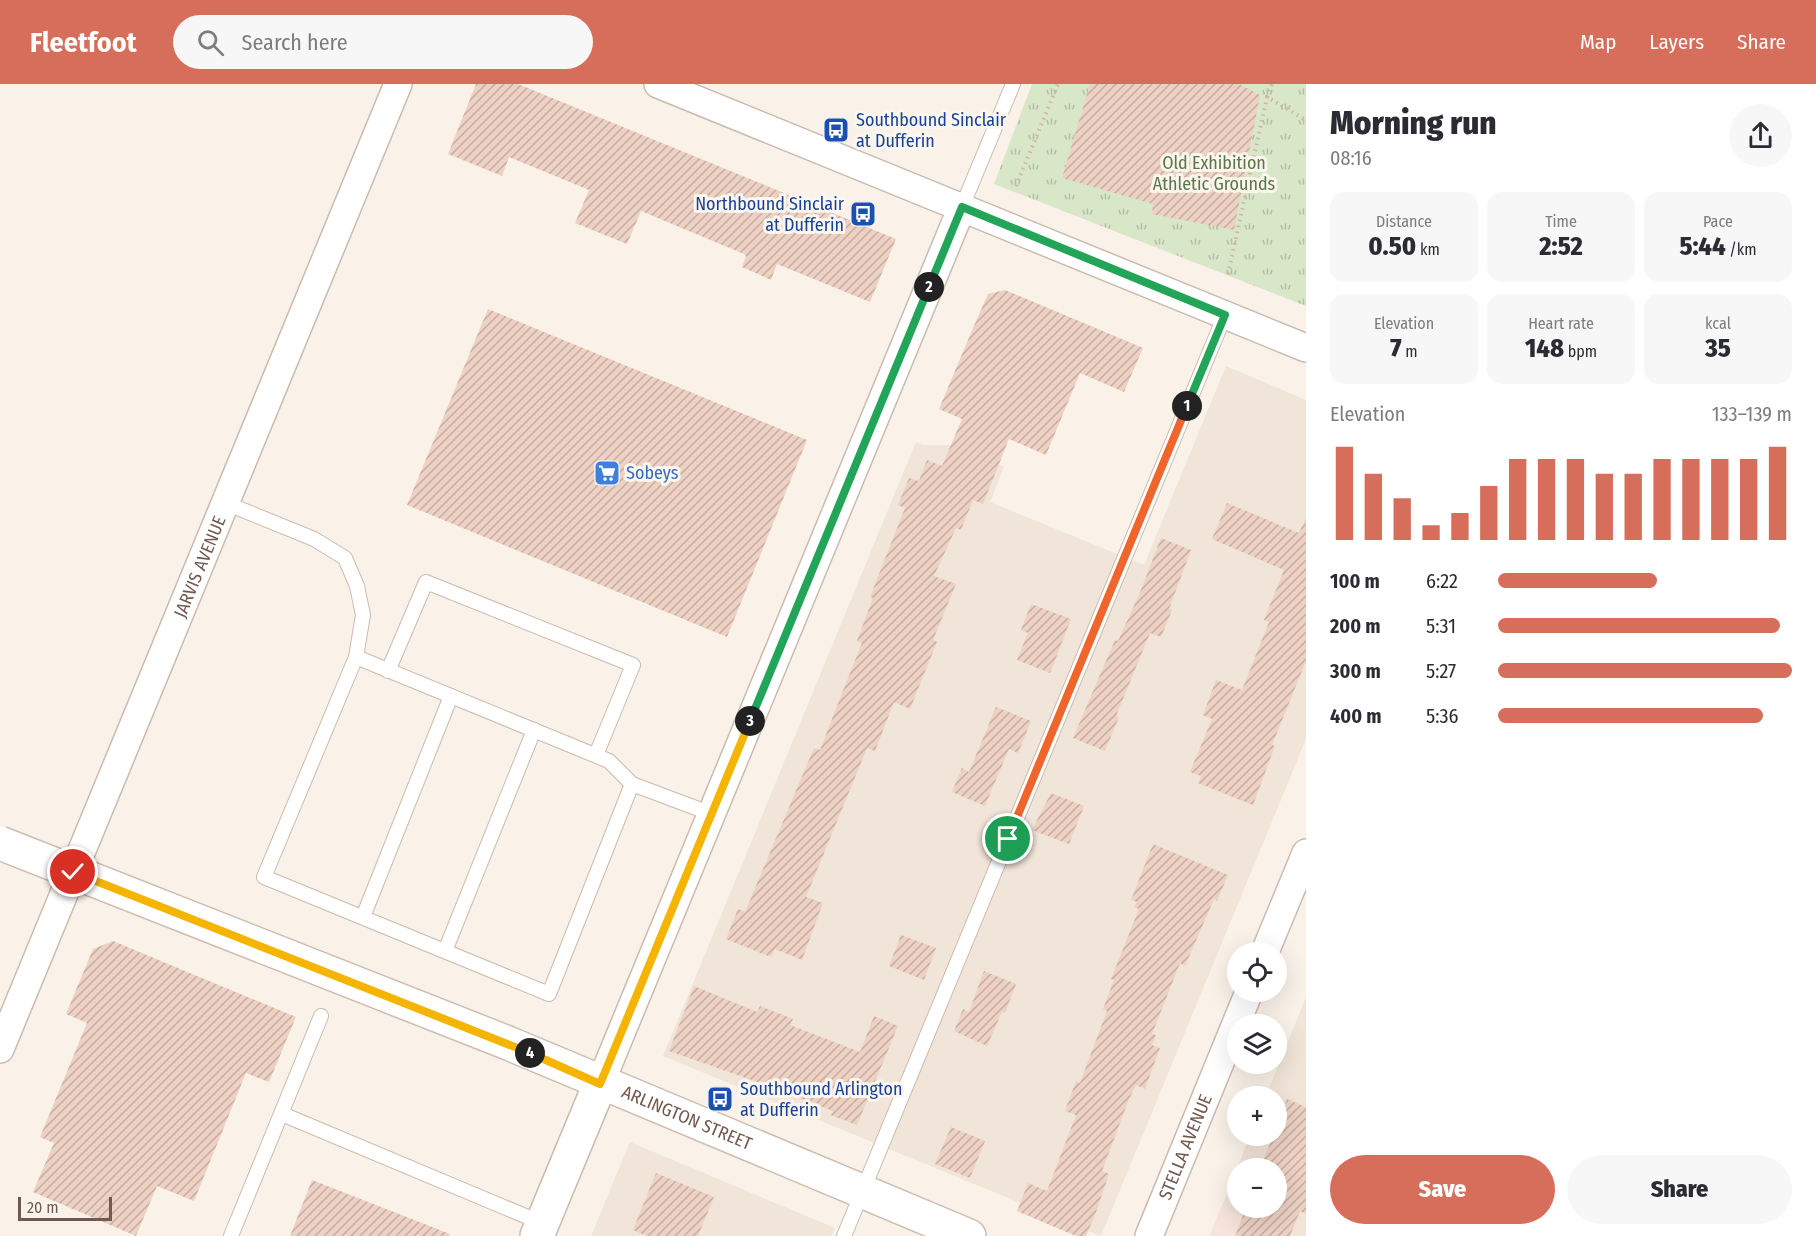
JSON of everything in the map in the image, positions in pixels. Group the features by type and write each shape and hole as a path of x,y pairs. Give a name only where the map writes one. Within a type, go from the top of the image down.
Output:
{"main road":[{"name":"ARLINGTON STREET","path":"0,843 508,1043 600,1084 969,1236"},
{"path":"539,1230 600,1084"}],"street":[{"name":"JARVIS AVENUE","path":"0,1050 89,830 228,504 398,84"},
{"path":"658,84 1306,348"},
{"path":"600,1084 962,207"},
{"path":"1269,942 1306,853"},
{"name":"STELLA AVENUE","path":"1149,1236 1246,1002"}],"lane":[{"path":"962,207 1013,84"},
{"path":"844,1236 1225,315"},
{"path":"228,504 314,539 345,558 357,586 363,615 356,657 264,877 549,994 632,784"},
{"path":"388,671 426,582 633,665 596,755"},
{"path":"356,657 596,755 609,761 632,784 712,814"},
{"path":"363,917 451,696"},
{"path":"445,951 534,730"},
{"path":"231,1236 321,1016"},
{"path":"282,1114 539,1230"}],"path":[{"path":"1016,186 1058,84"},
{"path":"1228,274 1267,97 1272,84"},
{"path":"1267,97 1306,120"}],"shaded area":[{"path":"1226,366 1306,400 1306,739 1101,1236 663,1056 916,442 923,445 951,445 1004,467 990,502 1144,565"},
{"path":"1306,997 1306,1236 1288,1236 1245,1218 1287,1218 1287,1158 1241,1158 1246,1146 1287,1146 1287,1086 1270,1086 1275,1074 1287,1074 1287,1044"},
{"path":"630,1142 835,1228 831,1236 591,1236"},
{"path":"1227,1193 1227,1211 1221,1208"},
{"path":"1221,1208 1227,1211 1227,1218 1245,1218 1288,1236 1209,1236"}],"green space":[{"name":"Old Exhibition Athletic Grounds","path":"1032,84 1306,84 1306,306 994,184"}],"building":[{"path":"476,84 518,84 896,239 870,302 777,264 771,280 742,267 746,256 744,254 641,211 627,244 575,223 589,190 509,157 502,176 448,154"},
{"path":"1090,84 1239,84 1260,95 1234,230 1152,214 1153,204 1062,178"},
{"path":"1005,290 1143,348 1124,392 1080,373 1046,455 1009,439 983,504 973,500 961,530 956,528 934,576 956,584 933,640 937,642 910,709 894,702 875,751 867,748 806,897 823,903 802,960 775,949 771,957 726,939 738,909 745,912 814,748 820,750 862,643 857,641 873,598 870,597 905,508 898,505 909,478 919,481 927,460 942,466 962,419 939,409 973,328 988,294"},
{"name":"Sobeys","path":"488,309 807,440 727,637 407,505"},
{"path":"1227,503 1299,533 1306,518 1306,661 1272,745 1275,746 1253,805 1198,783 1201,776 1190,772 1212,719 1203,715 1216,680 1242,690 1269,622 1264,620 1284,570 1212,539"},
{"path":"1161,538 1191,550 1161,637 1150,633 1116,716 1119,717 1105,751 1073,738 1115,640 1118,641 1139,595"},
{"path":"1031,604 1071,619 1050,673 1017,660 1028,633 1021,630"},
{"path":"996,707 1031,721 1018,753 1009,749 985,806 952,792 962,768 969,772"},
{"path":"1051,793 1084,806 1069,844 1032,830"},
{"path":"1153,844 1228,875 1217,901 1214,899 1185,966 1180,963 1152,1034 1156,1035 1152,1045 1160,1048 1145,1089 1136,1085 1129,1099 1102,1171 1109,1174 1096,1212 1086,1236 1076,1236 1017,1211 1028,1183 1047,1191 1076,1115 1065,1111 1076,1081 1080,1083 1107,1011 1103,1009 1114,980 1111,979 1139,909 1134,907 1137,902 1131,900"},
{"path":"901,935 936,948 924,980 889,966"},
{"path":"113,941 296,1017 269,1082 246,1073 194,1201 157,1186 136,1236 33,1192 54,1143 40,1137 87,1023 66,1014 93,949"},
{"path":"984,971 1016,984 1005,1013 1002,1012 987,1046 954,1031 963,1009 969,1012"},
{"path":"694,986 757,1012 760,1006 793,1019 790,1025 860,1052 874,1016 898,1026 857,1125 831,1115 833,1111 669,1051"},
{"path":"1287,1099 1306,1107 1306,1214 1300,1211 1290,1236 1235,1236 1242,1218 1287,1218 1287,1158 1264,1158 1269,1146 1287,1146"},
{"path":"951,1127 985,1141 970,1178 935,1164"},
{"path":"656,1173 714,1197 698,1236 647,1236 633,1230"},
{"path":"312,1180 450,1234 449,1236 290,1236"}],"place":[{"name":"Southbound Sinclair at Dufferin","path":"836,130"},
{"name":"Northbound Sinclair at Dufferin","path":"863,214"},
{"name":"Sobeys","path":"607,473"},
{"name":"Southbound Arlington at Dufferin","path":"720,1099"}],"route":[{"path":"73,872 508,1043 600,1084 962,207 1225,315 1008,839"}]}
